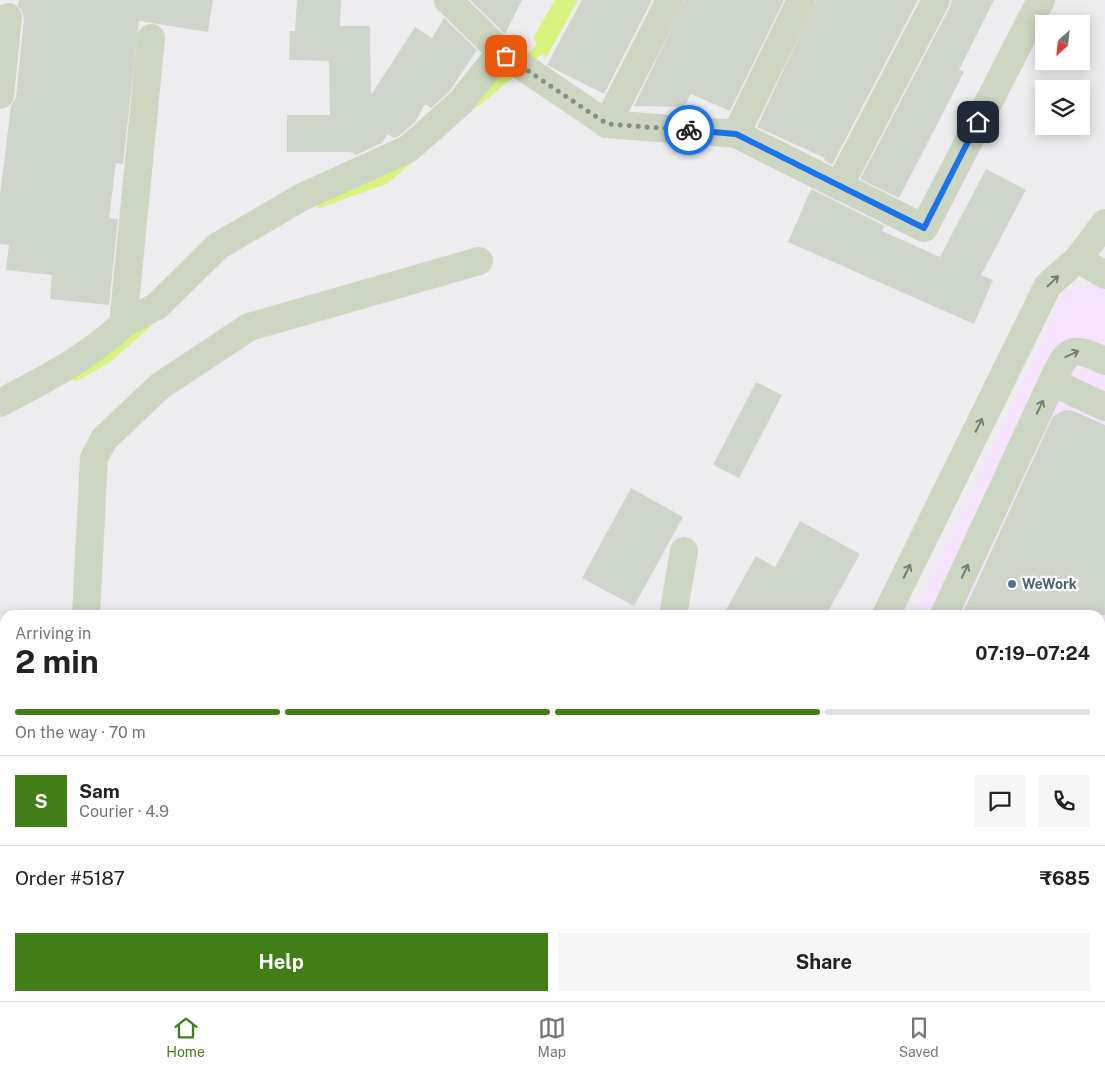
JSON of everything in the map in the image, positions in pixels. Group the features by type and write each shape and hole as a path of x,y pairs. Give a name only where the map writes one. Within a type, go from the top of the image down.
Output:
{"street":[{"path":"448,0 503,54 607,124 736,134 924,228 1041,0"},
{"path":"607,124 670,0"},
{"path":"736,134 801,0"},
{"path":"838,186 936,0"},
{"path":"0,95 8,17"},
{"path":"123,324 151,38"},
{"path":"0,403 68,366 110,337 123,324 157,306 218,246 302,197 408,149 460,103 503,54"},
{"path":"888,610 1048,285 1078,259 1105,223"},
{"path":"1078,259 1105,275"},
{"path":"86,610 94,458 104,438 160,386 249,327 479,262"},
{"path":"946,610 1062,361 1076,351 1082,350 1105,361"},
{"path":"1052,382 1105,407"},
{"path":"674,610 684,551"}],"shaded area":[{"path":"555,0 578,0 546,58 533,38"},
{"path":"1089,284 1105,288 1105,610 916,610 1065,291"}],"building":[{"path":"19,0 213,0 208,32 139,21 123,164 116,163 109,218 118,219 109,305 50,299 52,275 6,270 9,245 0,244 0,195 11,106 16,97 24,19 22,11 18,6"},
{"path":"297,0 341,0 340,26 370,26 371,95 415,27 432,38 444,18 477,50 449,92 431,108 425,104 415,122 399,136 394,138 388,134 382,143 356,155 351,152 287,152 287,115 330,115 329,61 289,60 290,31 295,31"},
{"path":"470,0 522,0 505,34"},
{"path":"582,0 652,0 604,94 547,65"},
{"path":"685,0 784,0 730,111 691,94 684,107 634,106"},
{"path":"816,0 918,0 832,165 824,160 825,158 757,127"},
{"path":"952,0 994,0 959,70 964,72 899,198 860,179"},
{"path":"986,169 1026,190 981,275 993,280 974,324 788,242 811,189 885,226 882,231 940,257"},
{"path":"756,382 782,395 739,478 713,465"},
{"path":"1065,410 1073,411 1105,425 1105,610 964,610 1053,416"},
{"path":"631,488 683,517 634,606 582,578"},
{"path":"800,521 860,554 829,610 726,610 756,556 775,567"}],"waterway":[{"path":"474,103 539,50 546,37"},
{"path":"319,203 385,179 406,161"},
{"path":"76,376 106,359 146,324"}],"way so far":[{"path":"506,56 607,124 689,130"}],"place":[{"name":"WeWork","path":"1012,584"}],"route":[{"path":"689,130 736,134 924,228 978,122"}]}
